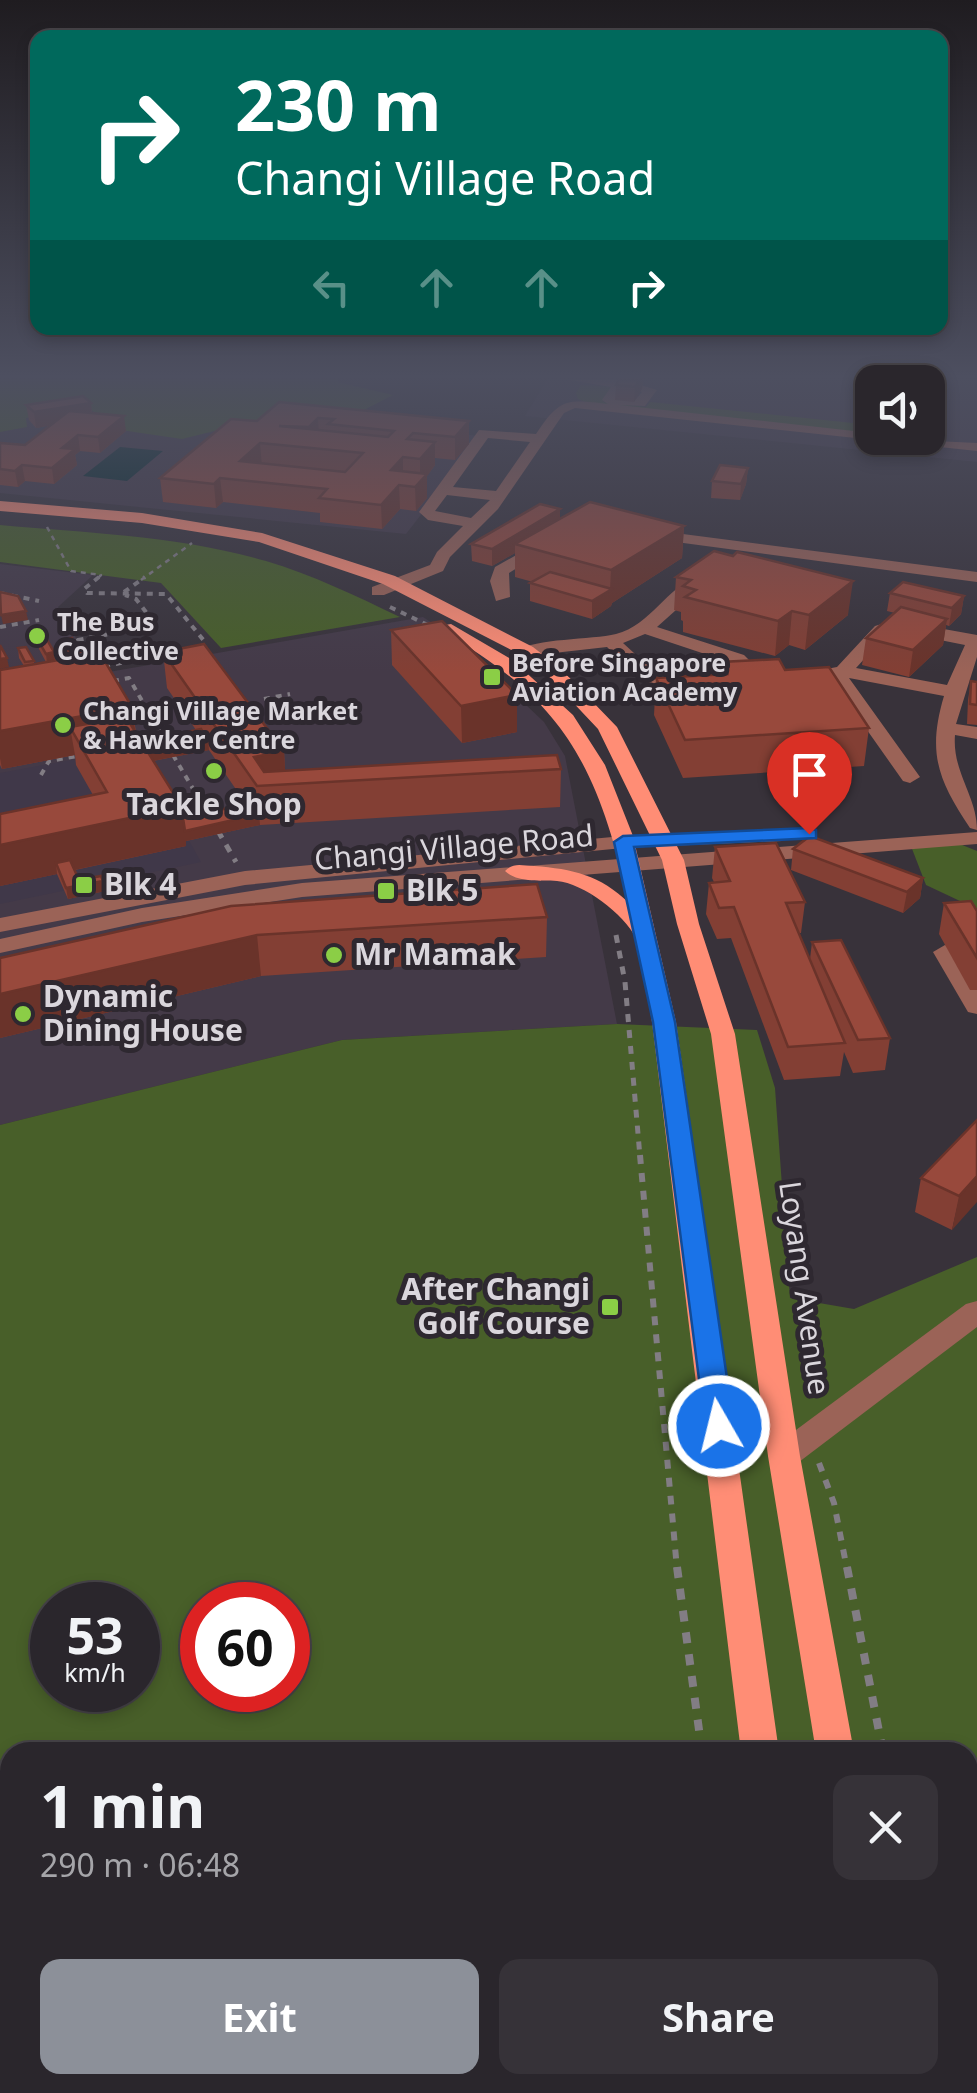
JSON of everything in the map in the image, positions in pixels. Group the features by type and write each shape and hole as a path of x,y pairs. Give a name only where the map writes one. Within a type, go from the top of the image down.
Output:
{"main road":[{"path":"0,510 228,541 383,589 472,640 542,693 582,740 626,853 648,936 668,1050 759,1742"},
{"path":"433,568 430,590 439,604"},
{"name":"Loyang Avenue","path":"383,589 439,604 528,651 556,673 606,726 668,850 723,1034 784,1456 833,1742"},
{"path":"516,871 570,876 592,884 648,936"}],"street":[{"path":"453,477 429,515 478,524"},
{"path":"383,589 433,568 478,524 512,477"},
{"path":"443,490 499,496"},
{"path":"624,531 977,577"},
{"path":"502,596 498,581 501,570 561,536"},
{"path":"528,651 610,640 644,628 741,547"},
{"path":"840,672 880,630 894,625 976,641 953,692 947,728 948,775 977,824"},
{"path":"644,628 738,658 761,683"},
{"path":"610,640 650,678 668,687 710,691"},
{"path":"840,672 910,777"},
{"path":"738,688 840,672 953,692"},
{"path":"947,728 977,732"},
{"name":"Changi Village Road","path":"0,925 245,878 668,850 977,824"},
{"name":"Changi Village Road","path":"668,850 977,838"},
{"name":"Changi Village Road","path":"0,946 142,915 279,893 516,871 626,853"},
{"path":"945,952 976,1004"},
{"path":"784,1456 977,1312"}],"path":[{"path":"62,526 46,524 71,571 101,575 84,590 87,593 166,594 205,642 199,650"},
{"path":"180,539 195,541"},
{"path":"122,594 190,546"},
{"path":"383,589 431,626"},
{"path":"0,594 39,600"},
{"path":"122,594 136,599 156,625 78,640 96,667 182,652"},
{"path":"0,627 39,620"},
{"path":"107,682 129,678 245,878"},
{"path":"264,699 290,694"},
{"path":"41,775 49,761 88,754"},
{"path":"610,923 620,941 624,970 670,1514 701,1742"},
{"path":"834,1503 881,1742"}],"shaded area":[{"path":"0,477 450,477 406,534 0,493"},
{"name":"The Bus Collective","path":"0,564 93,575 58,607 91,664 0,680"},
{"path":"423,617 455,638 544,722 565,756 617,1024 342,1040 0,1125 0,691"},
{"path":"137,748 201,862 0,904 0,773"}],"green space":[{"path":"0,525 134,537 233,553 301,573 400,617 221,648 161,583 0,562"},
{"path":"945,838 977,851 977,909 926,885 909,841"},
{"path":"617,1024 757,1030 775,1088 790,1298 854,1309 977,1257 977,1742 0,1742 0,1125 342,1040"}],"water":[{"path":"89,477 132,477 127,481"}],"building":[{"path":"425,477 415,487 399,485 381,505 319,498 327,489 220,478 214,484 160,478"},
{"path":"714,477 744,477 741,484 712,481"},
{"path":"590,502 684,526 611,570 515,544"},
{"path":"540,504 560,509 492,549 471,544"},
{"path":"714,551 733,556 737,552 853,581 809,615 792,611 778,621 685,597 696,590 683,586 691,580 676,577"},
{"path":"550,572 612,589 592,601 530,583"},
{"path":"903,582 964,596 952,608 890,593"},
{"path":"0,592 18,596 26,611 1,615"},
{"path":"901,607 947,619 913,650 866,638"},
{"path":"442,621 517,695 461,706 391,630"},
{"path":"46,638 54,652 46,654 38,640"},
{"path":"72,638 80,652 72,654 64,640"},
{"path":"204,644 284,751 254,757 264,772 557,755 561,769 257,786 163,652"},
{"path":"26,647 34,661 25,662 18,648"},
{"path":"100,653 132,707 0,731 0,670"},
{"path":"779,659 785,670 829,667 869,728 685,740 656,678 727,674 721,662"},
{"path":"971,681 977,682 977,705 970,704"},
{"path":"126,717 182,807 0,845 0,814 107,792 70,727"},
{"path":"201,729 208,740 148,752 142,742"},
{"path":"251,803 259,814 185,831 183,818"},
{"path":"810,836 923,878 907,892 793,849"},
{"path":"776,843 805,902 786,903 845,1043 788,1047 734,907 719,908 709,883 730,881 715,847"},
{"path":"70,860 79,880 101,876 103,881 66,888 56,863"},
{"path":"537,884 547,917 257,935 0,994 0,958 231,906"},
{"path":"971,901 977,911 977,958 944,903"},
{"path":"841,940 890,1038 858,1040 812,942"},
{"path":"977,1120 977,1176 959,1196 921,1178"}],"place":[{"name":"The Bus Collective","path":"37,636"},
{"name":"Before Singapore Aviation Academy","path":"492,677"},
{"name":"Changi Village Market & Hawker Centre","path":"63,725"},
{"name":"Tackle Shop","path":"214,771"},
{"name":"Blk 4","path":"84,885"},
{"name":"Blk 5","path":"386,891"},
{"name":"Mr Mamak","path":"334,955"},
{"name":"Dynamic Dining House","path":"23,1014"},
{"name":"After Changi Golf Course","path":"610,1307"}],"route":[{"path":"719,1426 664,1022 648,936 623,842 809,834"}]}
